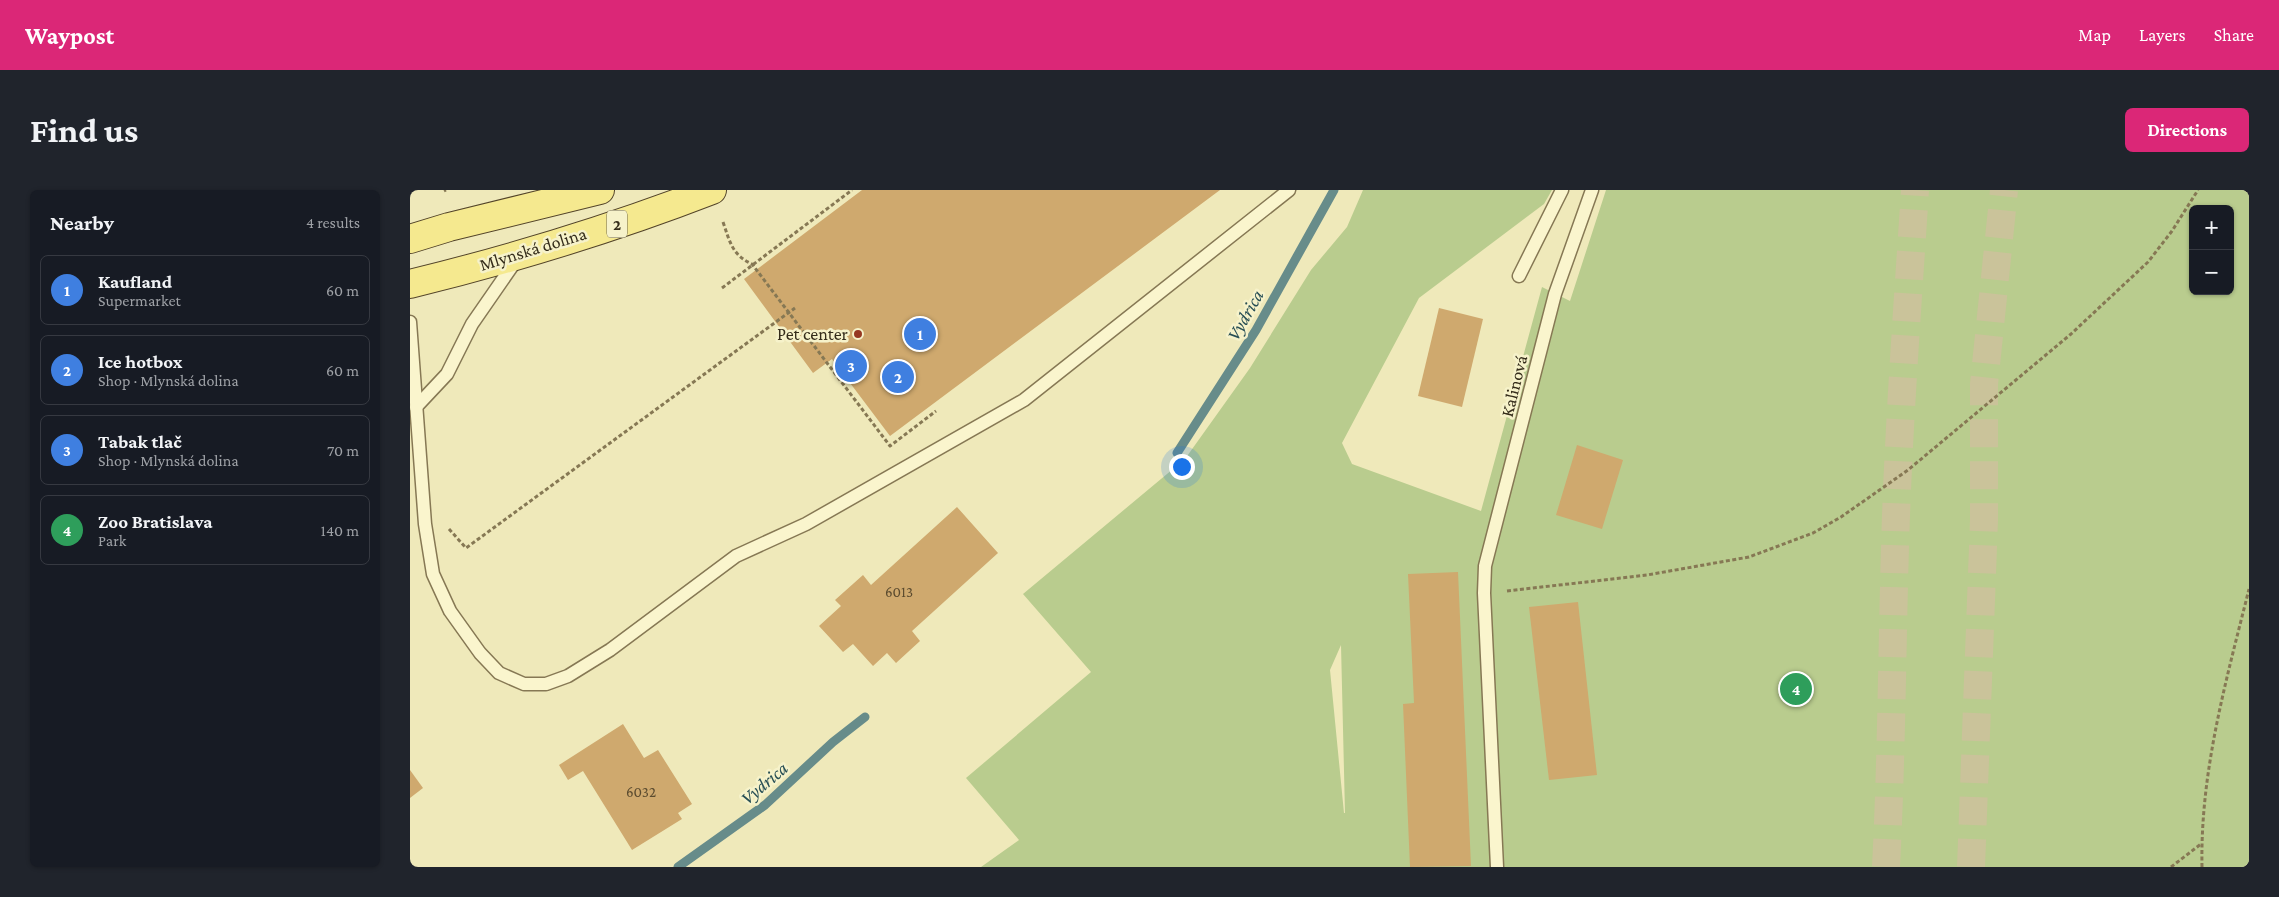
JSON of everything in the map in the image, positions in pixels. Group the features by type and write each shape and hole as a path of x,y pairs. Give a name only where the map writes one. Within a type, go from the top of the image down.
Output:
{"main road":[{"name":"2","path":"410,239 448,227 600,190"},
{"name":"Mlynská dolina","path":"410,284 521,255 712,190"}],"lane":[{"path":"410,322 413,404 425,524 433,574 450,611 480,653 499,673 524,684 546,684 568,676 610,650 736,556 806,524 1024,400 1289,190"},
{"path":"1519,276 1562,190"},
{"name":"Kalinová","path":"1497,867 1484,594 1485,566 1555,294 1592,190"},
{"path":"413,404 447,374 472,324 521,255"}],"path":[{"path":"722,288 852,190"},
{"path":"1484,594 1701,567 1749,557 1813,533 1841,517 1908,470 2072,334 2148,262 2172,231 2198,190"},
{"path":"723,222 735,252 741,259 752,264 890,446 936,411"},
{"path":"448,527 466,548 795,308"},
{"path":"2202,867 2204,805 2213,736 2249,589"},
{"path":"2171,867 2202,844"}],"green space":[{"path":"1363,190 1552,190 1544,204 1419,298 1342,443 1352,464 1481,511 1542,287 1570,301 1606,190 2249,190 2249,867 981,867 1019,840 966,778 1091,672 1023,594 1185,459 1250,368 1311,270 1347,227","holes":["1341,645 1345,813 1330,670"]}],"building":[{"path":"862,190 1220,190 890,436 832,359 813,373 744,279"},
{"path":"1439,308 1483,319 1462,407 1418,396"},
{"path":"1577,445 1623,460 1602,529 1556,515"},
{"path":"957,507 998,553 912,631 920,641 896,663 887,653 873,666 853,644 843,652 819,626 841,606 835,600 863,575 871,585"},
{"path":"1458,572 1471,866 1410,867 1403,704 1414,703 1408,574"},
{"path":"1578,602 1597,775 1549,780 1529,607"},
{"path":"623,724 644,758 658,750 692,804 678,813 682,819 632,850 583,771 568,780 559,765"},
{"path":"410,770 423,788 410,798"}],"waterway":[{"name":"Vydrica","path":"1177,453 1256,330 1334,190"},
{"name":"Vydrica","path":"678,867 765,805 833,742 865,717"}],"tunnel":[{"path":"1886,867 1898,474 1915,190"},
{"path":"1971,867 1984,520 1984,384 2004,190"}],"place":[{"name":"Pet center","path":"858,334"},
{"name":"Kaufland","path":"920,334"},
{"name":"Tabak tlač","path":"851,366"},
{"name":"Ice hotbox","path":"898,377"},
{"name":"Zoo Bratislava","path":"1796,689"}]}
